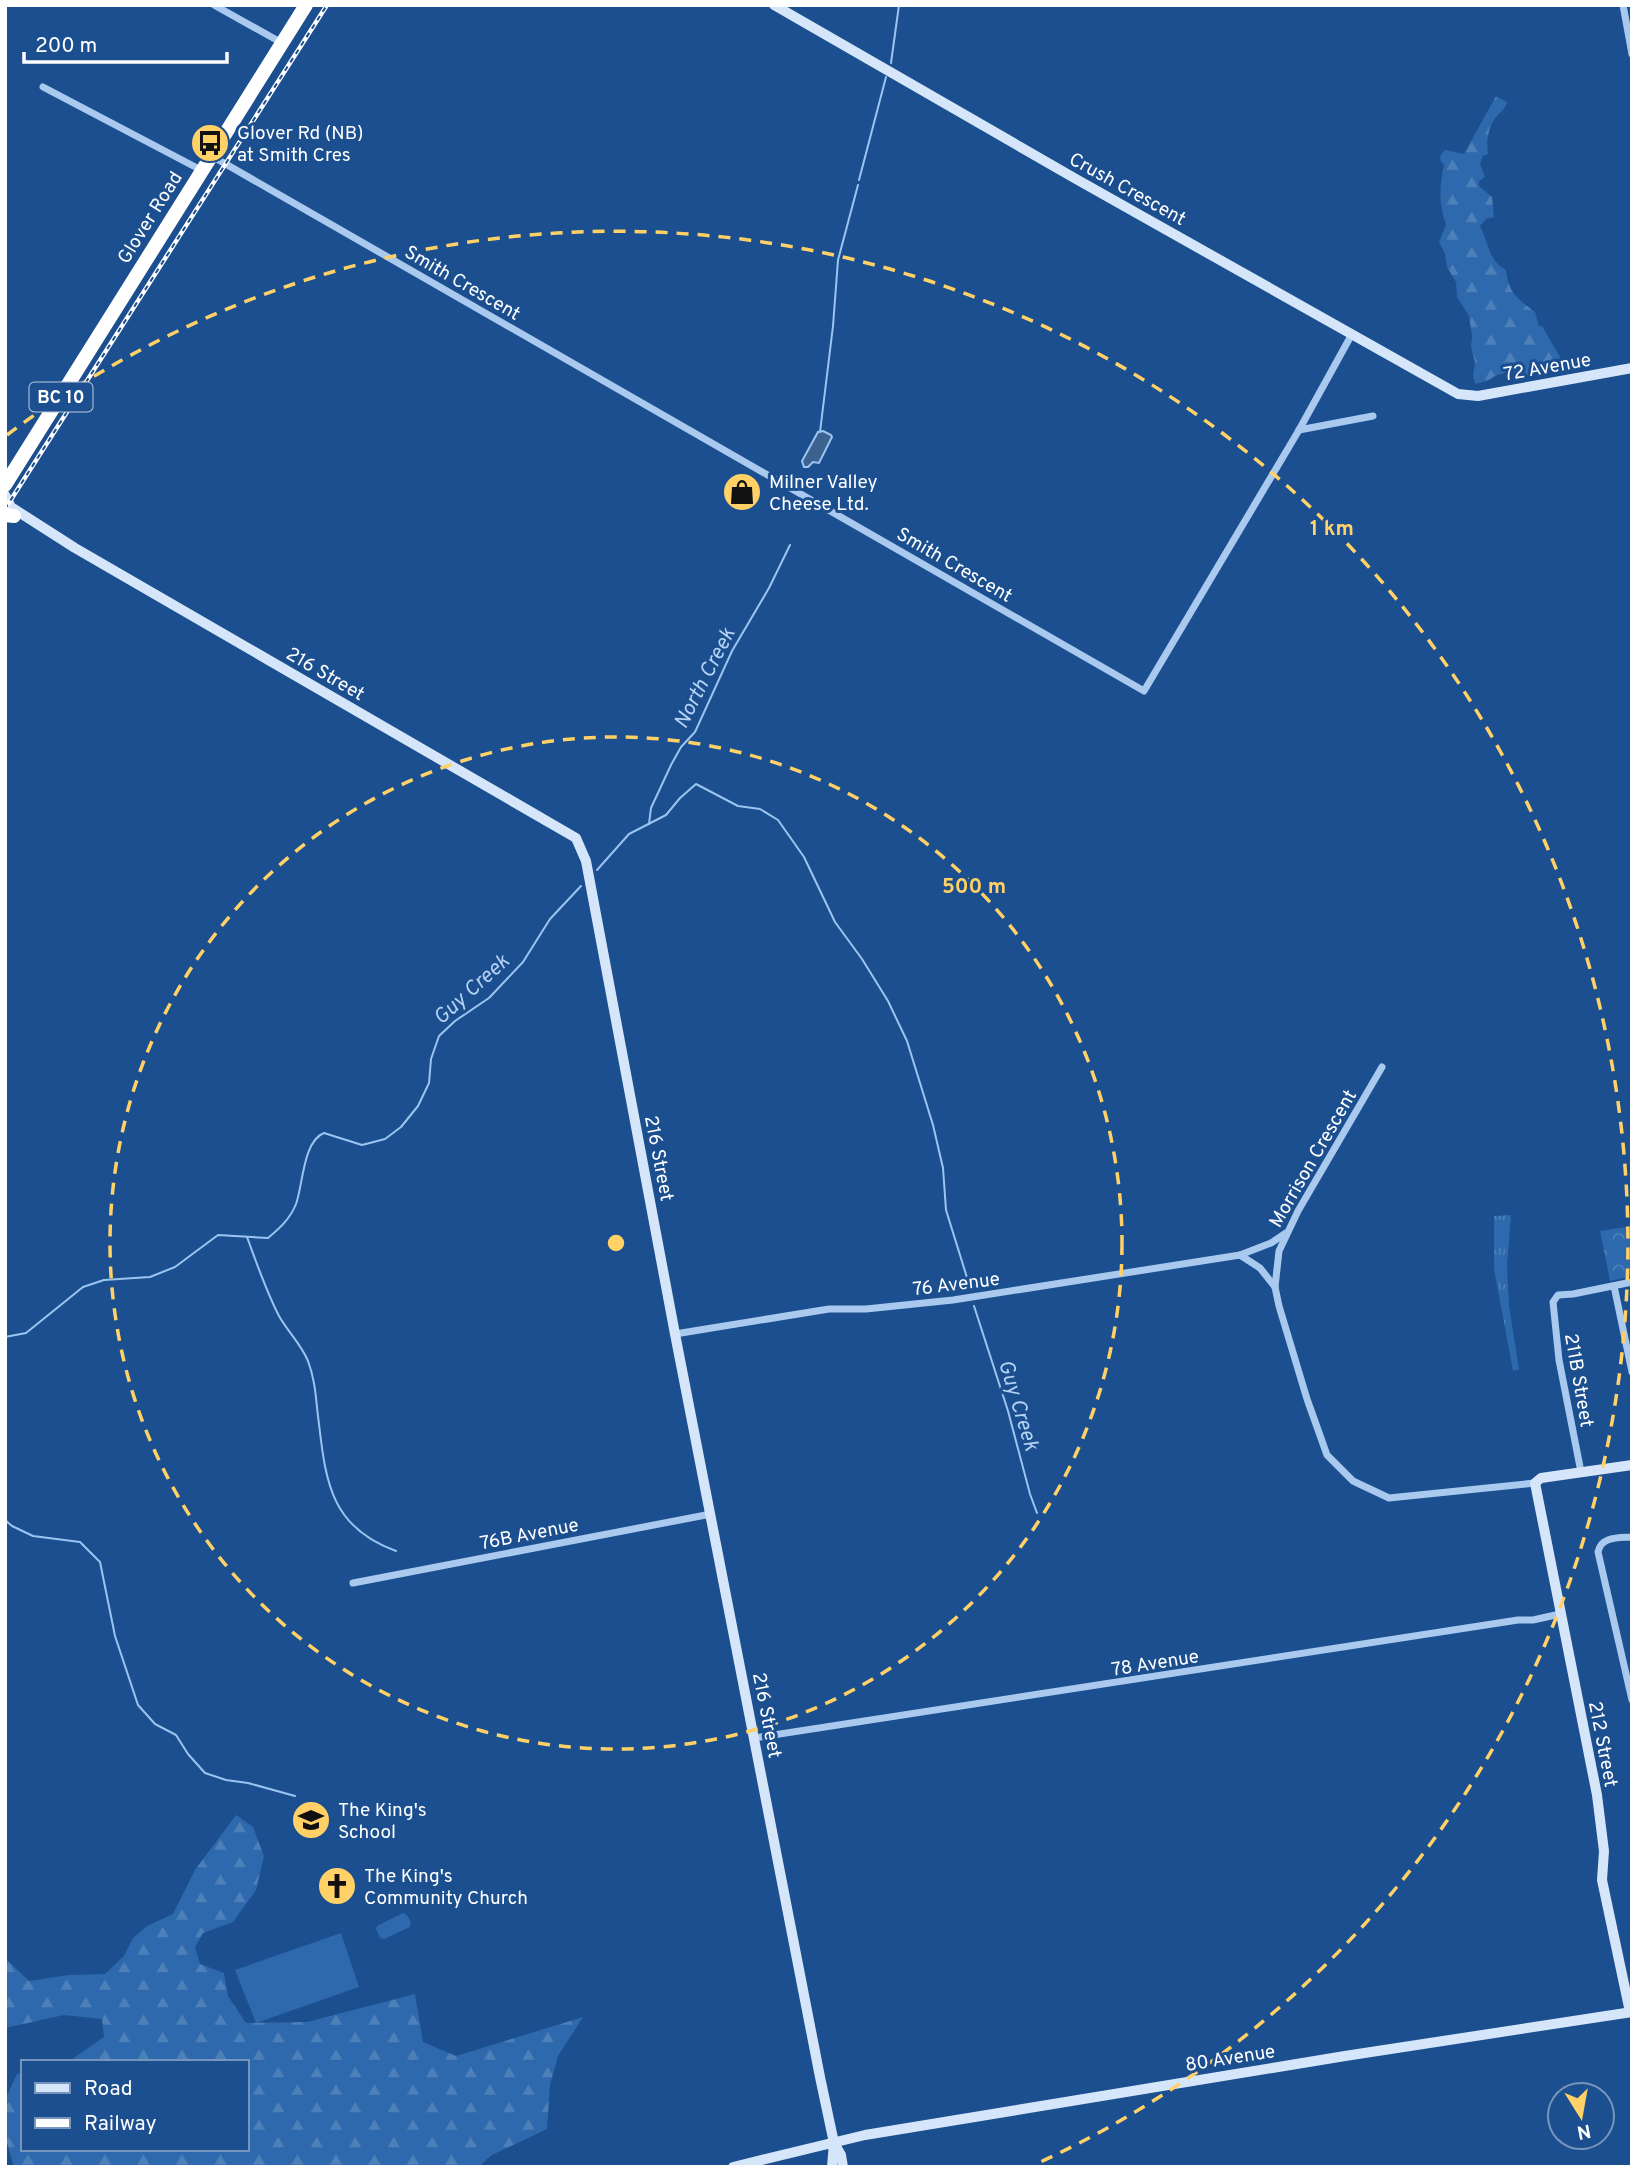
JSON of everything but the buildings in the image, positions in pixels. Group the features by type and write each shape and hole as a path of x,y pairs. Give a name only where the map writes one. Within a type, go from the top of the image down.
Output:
{"highway":[{"name":"Glover Road","path":"5,485 306,5"},
{"name":"Glover Road","path":"5,472 86,343 115,307"}],"main road":[{"name":"Crush Crescent","path":"774,5 1076,179 1458,394 1468,397"},
{"name":"72 Avenue","path":"1468,397 1632,368"},
{"name":"216 Street","path":"5,495 11,507 75,548 576,838 586,861 675,1334 834,2143 832,2167"},
{"path":"8,514 75,548"},
{"path":"1535,1483 1541,1478 1632,1465"},
{"name":"212 Street","path":"1535,1483 1597,1795 1604,1852 1602,1880 1631,2012"},
{"name":"80 Avenue","path":"733,2167 865,2135 1631,2012"},
{"name":"216 Street","path":"834,2143 844,2167"}],"street":[{"path":"214,5 282,43"},
{"path":"1623,5 1632,54"},
{"path":"43,87 201,170"},
{"name":"Smith Crescent","path":"210,155 1144,691 1352,334"},
{"path":"1298,430 1373,416"},
{"name":"Morrison Crescent","path":"1382,1067 1279,1251 1275,1287 1307,1399 1327,1455 1353,1481 1389,1498 1535,1483"},
{"name":"76 Avenue","path":"675,1334 829,1309 866,1309 953,1300 1240,1255 1271,1243 1287,1233"},
{"path":"1240,1255 1260,1268 1275,1287"},
{"path":"1632,1282 1614,1286 1632,1372"},
{"name":"211B Street","path":"1581,1472 1553,1307 1558,1295 1614,1286"},
{"name":"76B Avenue","path":"353,1583 711,1514"},
{"path":"1632,1536 1608,1540 1601,1544 1598,1556 1632,1700"},
{"name":"78 Avenue","path":"754,1738 1560,1614"}],"green space":[{"path":"1496,96 1507,102 1490,127 1488,154 1483,156 1480,164 1485,177 1479,181 1479,186 1492,197 1494,217 1486,219 1480,226 1492,257 1506,270 1512,290 1535,312 1539,326 1542,326 1563,362 1537,369 1534,373 1522,377 1520,373 1512,371 1475,384 1469,316 1457,297 1456,282 1447,267 1439,242 1446,225 1440,196 1444,165 1440,160 1445,150 1464,154"},
{"path":"1511,1215 1507,1265 1509,1306 1519,1369 1513,1371 1494,1269 1494,1216"},
{"path":"1632,1226 1632,1276 1610,1281 1600,1231"},
{"path":"236,1815 253,1827 264,1856 256,1890 233,1922 203,1933 195,1947 200,1964 224,1973 228,1996 246,2023 307,2022 415,1994 423,2042 456,2056 583,2017 558,2056 550,2085 547,2129 490,2156 479,2167 14,2167 5,2136 5,2100 17,2074 21,2073 21,2151 248,2151 248,2060 71,2060 104,2037 102,2019 64,2015 5,2028 5,1958 29,1981 69,1975 105,1974 124,1956 133,1938 147,1926 173,1914 195,1870"},
{"path":"403,1913 411,1922 410,1927 384,1939 380,1938 377,1926"},
{"path":"341,1933 359,1987 256,2023 235,1970"}],"shaded area":[{"path":"823,431 832,437 819,463 813,462 804,467 802,461 818,432"}],"waterway":[{"name":"North Creek","path":"891,63 899,5"},
{"name":"North Creek","path":"859,180 886,77"},
{"name":"North Creek","path":"820,432 838,260 858,185"},
{"name":"North Creek","path":"649,824 651,808 671,765 681,747 695,732 732,651 769,588 790,545"},
{"name":"Guy Creek","path":"597,870 629,834 666,815 696,784 738,806 760,809 778,820 804,857 835,922 888,1001 907,1041 933,1125 943,1168 946,1210 969,1284"},
{"name":"Guy Creek","path":"5,1337 26,1333 83,1287 104,1280 150,1277 175,1267 218,1235 268,1238 294,1209 308,1154 317,1138 324,1133 362,1145 385,1139 401,1127 418,1106 429,1083 431,1059 439,1036 455,1021 489,998 523,962 550,919 581,886"},
{"path":"247,1237 274,1307 302,1349 311,1369 325,1467 336,1502 358,1530 396,1551"},
{"name":"Guy Creek","path":"974,1306 1037,1513"},
{"path":"5,1520 33,1536 80,1542 100,1562 115,1636 138,1705 155,1724 176,1735 205,1773 295,1796"}],"railway":[{"path":"5,509 327,5"}],"place":[{"name":"Glover Rd (NB) at Smith Cres","path":"210,143"},
{"name":"Milner Valley Cheese Ltd.","path":"742,492"},
{"name":"The King's School","path":"311,1820"},
{"name":"The King's Community Church","path":"337,1886"}]}
